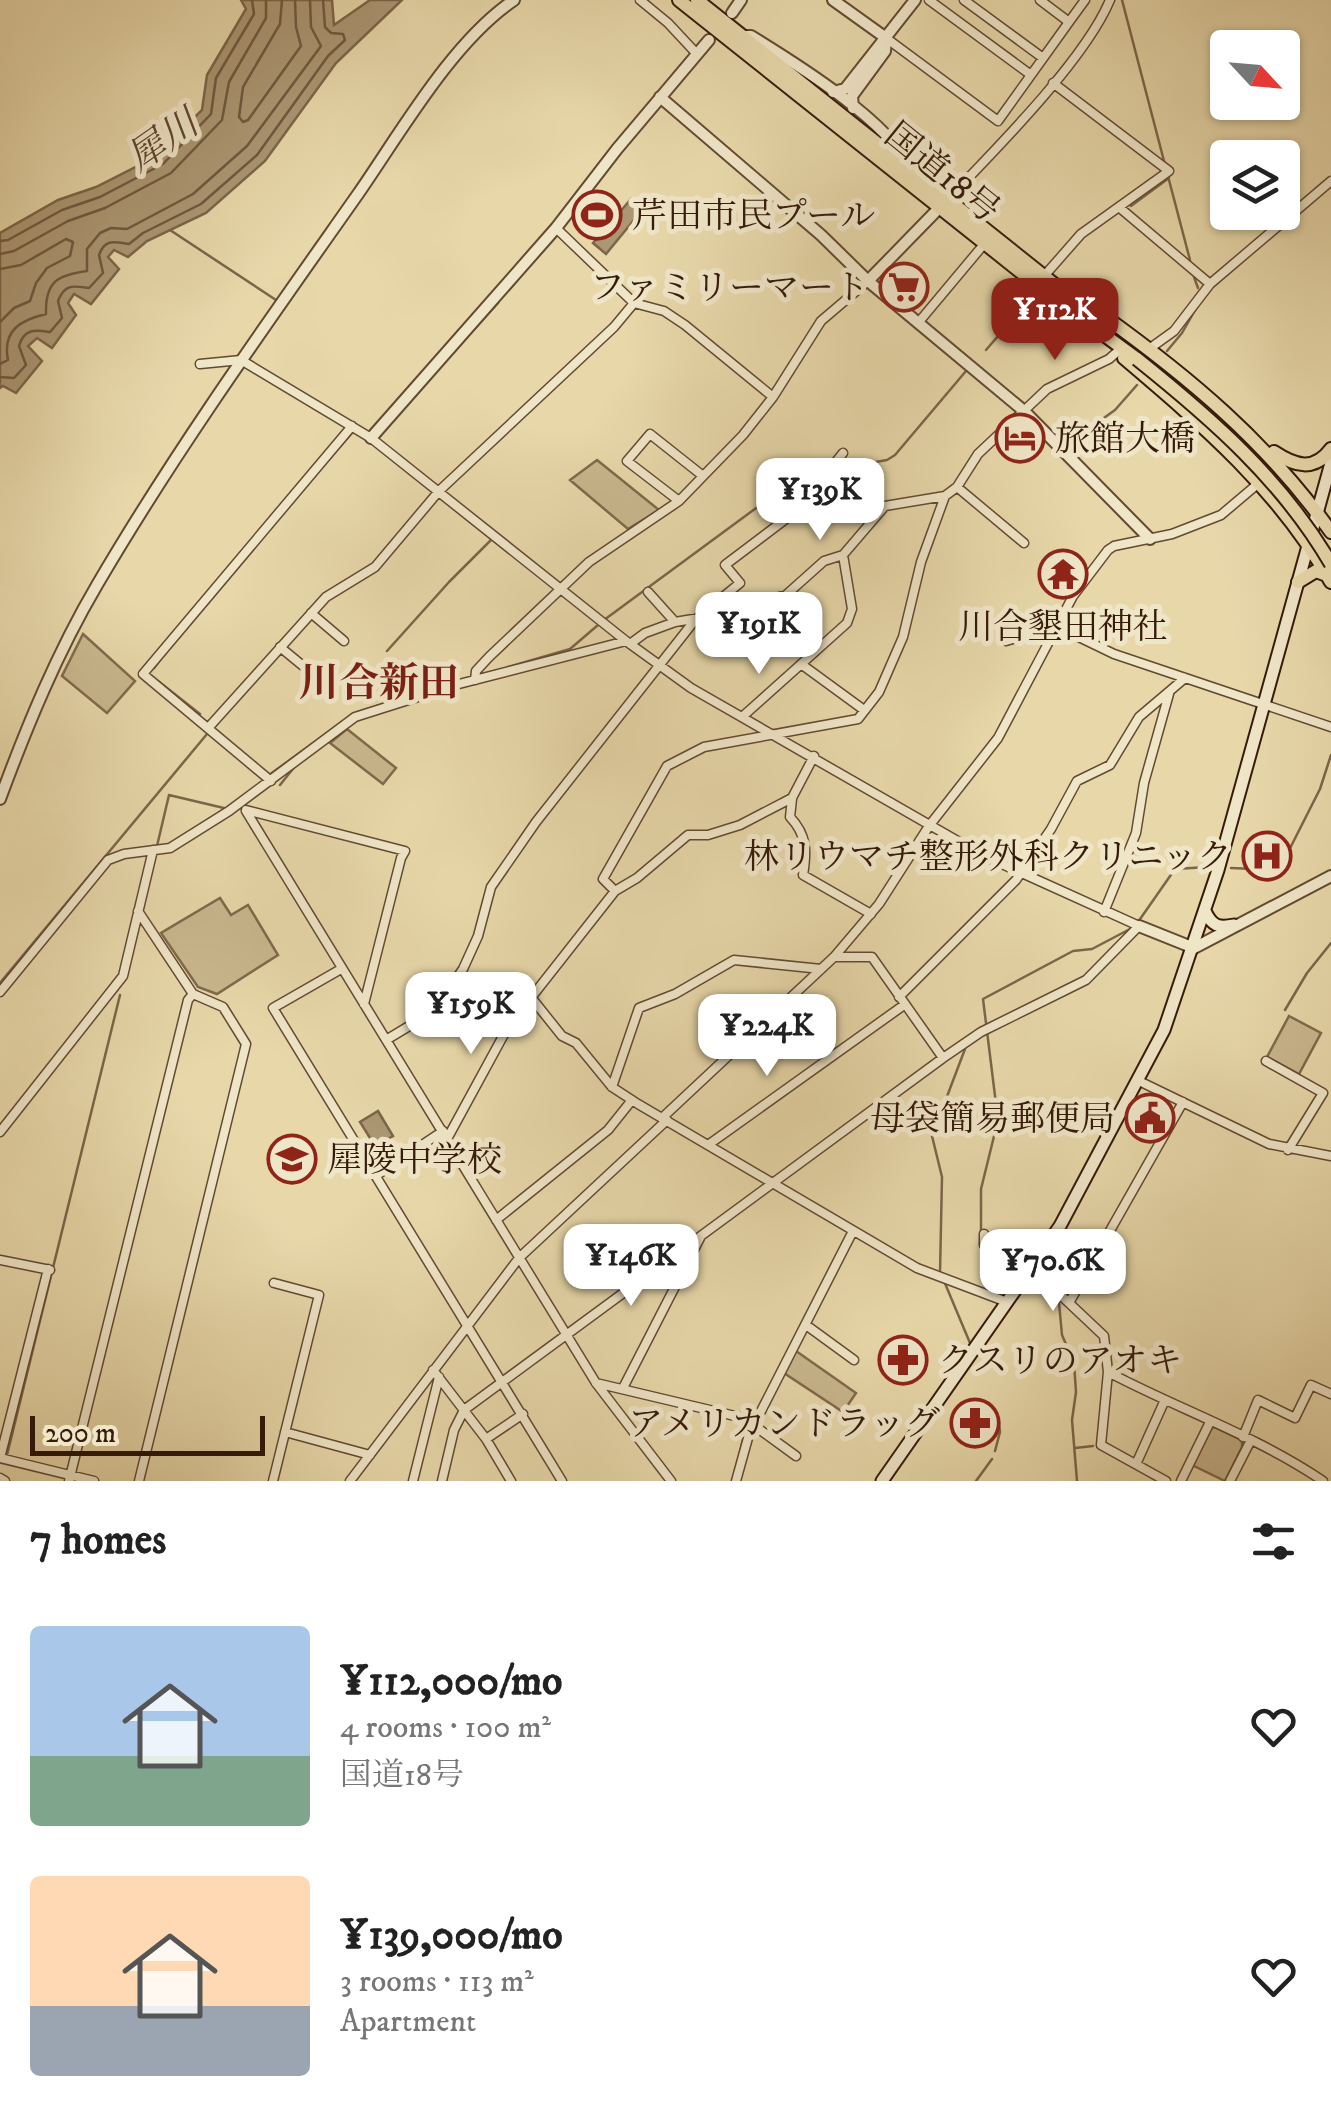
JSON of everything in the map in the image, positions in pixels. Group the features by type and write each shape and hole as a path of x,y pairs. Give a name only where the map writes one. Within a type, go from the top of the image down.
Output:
{"highway":[{"name":"国道18号","path":"679,0 944,203 1045,274 1200,401 1264,463 1302,508 1331,554"},
{"name":"国道18号","path":"697,0 911,169 984,244 1046,292 1142,354 1260,468 1297,512 1330,574"},
{"path":"1046,292 1207,428 1260,482 1330,574"},
{"path":"1142,354 1220,406 1259,443 1331,532"},
{"path":"1259,443 1304,466 1316,464 1331,449"},
{"path":"1298,582 1316,571 1330,574"}],"main road":[{"path":"882,1481 1060,1226 1164,1030 1205,911 1331,463"},
{"path":"1318,515 1331,486"},
{"path":"1205,911 1214,925 1234,926"}],"street":[{"path":"0,800 35,710 96,587 242,360 440,77 476,32 514,0"},
{"path":"640,0 696,53"},
{"path":"732,13 741,0"},
{"path":"834,0 998,121 1086,0"},
{"path":"833,92 844,89 915,0"},
{"path":"928,0 1031,74"},
{"path":"964,0 1043,58"},
{"path":"1040,0 1070,22"},
{"path":"475,680 476,671 488,658 560,588 590,562 679,501 743,435 773,397 820,322 868,281 944,203 1053,82 1110,0"},
{"path":"743,36 751,36 833,92 896,144 911,169"},
{"path":"852,108 852,96 885,51 886,38"},
{"path":"371,438 556,228 709,40"},
{"path":"1045,274 1081,234 1169,171 1053,82"},
{"path":"660,97 868,281 1024,411 1150,539"},
{"path":"1142,354 1174,331 1210,284 1331,182"},
{"path":"1120,208 1210,284"},
{"path":"556,228 634,303 664,311 686,325 773,397"},
{"path":"918,323 984,244"},
{"path":"208,727 326,597 375,567 439,490 614,328 634,303"},
{"path":"0,992 106,858 170,848 237,808 355,718 475,680 628,642 676,622 786,595 824,561 843,555 885,506 945,496 957,488 978,454 1047,389 1118,352"},
{"path":"200,364 242,360 352,426 439,490 658,665 928,826 1019,874 1194,948 1331,876"},
{"path":"271,781 143,674 352,426"},
{"path":"679,501 627,461 650,434 703,476"},
{"path":"386,1040 429,1014 445,995 463,969 478,936 492,887 536,822 695,620 740,583 725,565 840,478 832,470 843,453"},
{"path":"350,1481 436,1374 468,1324 520,1258 834,957 871,914 928,826 998,738 1073,596 1108,550 1172,534 1223,514 1260,482"},
{"path":"957,488 1024,543"},
{"path":"615,890 603,880 667,766 704,747 858,718 879,692 903,637 921,562 945,496"},
{"path":"742,717 851,617 843,555"},
{"path":"648,592 676,622"},
{"path":"312,613 344,642"},
{"path":"1006,641 1056,626 1114,654 1331,727"},
{"path":"280,647 311,673"},
{"path":"801,664 864,710"},
{"path":"708,1145 901,1001 1019,874 1051,829 1077,780 1110,765 1140,717 1185,678"},
{"path":"1104,912 1136,832 1144,783 1168,694"},
{"path":"814,756 792,798 790,816 804,837 802,876 871,914"},
{"path":"377,1175 445,1135 508,1027 615,890 637,878 688,836 708,835 740,825 792,798"},
{"path":"237,808 405,851 364,1004"},
{"path":"237,808 364,1004 596,1384 671,1481"},
{"path":"0,1132 123,976 154,850"},
{"path":"138,912 194,994 223,1008 246,1044 139,1481"},
{"path":"442,1481 454,1430 464,1410 943,1058 984,1030 1086,980 1139,926"},
{"path":"834,957 872,957 882,966 901,1001 943,1058"},
{"path":"612,1087 640,1008 675,994 734,960 821,969"},
{"path":"341,969 273,1008 562,1481"},
{"path":"70,1478 188,1000 194,994"},
{"path":"530,996 562,1036 576,1043 612,1087 632,1100 917,1268 1008,1303"},
{"path":"1266,1061 1322,1093 1288,1150"},
{"path":"1139,1080 1270,1144 1331,1156"},
{"path":"496,1220 608,1130 632,1100"},
{"path":"1069,1303 1183,1102"},
{"path":"623,1388 703,1232"},
{"path":"736,1481 752,1422 756,1421 853,1232"},
{"path":"984,1238 991,1251 1031,1271 1104,1336 1108,1372 1101,1445 1166,1481"},
{"path":"0,1260 49,1270 0,1458 94,1481"},
{"path":"273,1481 319,1294 274,1283"},
{"path":"806,1325 854,1360"},
{"path":"1108,1372 1164,1402 1289,1458 1322,1481"},
{"path":"436,1374 486,1438 511,1481"},
{"path":"413,1481 436,1374"},
{"path":"596,1384 752,1422 796,1456"},
{"path":"1258,1400 1295,1418 1310,1385 1331,1394"},
{"path":"1230,1481 1263,1387"},
{"path":"1137,1462 1164,1402"},
{"path":"486,1438 523,1414"},
{"path":"1181,1481 1210,1422"},
{"path":"285,1432 370,1455"}],"shaded area":[{"path":"597,460 659,510 628,529 570,480"},
{"path":"83,634 135,681 107,713 62,676"},
{"path":"347,729 396,768 383,784 330,743"},
{"path":"220,898 231,915 248,905 278,955 217,994 198,987 161,933"},
{"path":"1289,1016 1321,1033 1299,1074 1267,1057"},
{"path":"796,1351 856,1393 843,1412 784,1373"},
{"path":"1210,1428 1242,1440 1225,1481 1192,1465"}],"water":[{"path":"241,0 332,0 334,25 370,0 402,0 336,63 265,161 206,213 147,241 128,257 114,250 108,257 119,269 91,304 74,294 68,303 76,315 52,348 37,338 28,346 42,361 16,393 0,388 0,233 58,200 96,187 155,157 202,110 207,75 246,9"},
{"path":"631,199 643,209 606,254 593,243"},
{"path":"378,1111 393,1136 375,1146 360,1122"}],"waterway":[{"path":"1122,0 1164,161"},
{"path":"1131,206 1169,178"},
{"path":"1169,180 1190,260"},
{"path":"170,230 276,300"},
{"path":"509,290 525,271"},
{"path":"1194,277 1198,288"},
{"path":"986,350 1031,298"},
{"path":"422,387 498,303"},
{"path":"1167,351 1198,305"},
{"path":"604,620 801,475 887,460 895,455 966,371"},
{"path":"1066,445 1115,410 1137,385"},
{"path":"323,466 352,433"},
{"path":"387,651 492,539"},
{"path":"508,667 570,649 598,625"},
{"path":"173,644 180,636"},
{"path":"154,668 164,655"},
{"path":"158,681 200,714"},
{"path":"358,712 421,692"},
{"path":"269,775 338,725"},
{"path":"0,983 207,734"},
{"path":"1231,868 1279,870 1320,789 1331,755"},
{"path":"280,785 296,765"},
{"path":"157,846 169,795 228,809"},
{"path":"1138,922 1175,869 1208,867"},
{"path":"981,1235 981,1189 998,1120 983,999 1073,951 1092,949 1130,929"},
{"path":"1285,1010 1331,943"},
{"path":"7,1455 120,995"},
{"path":"940,1273 942,1177 932,1136 965,1049"},
{"path":"944,1281 970,1343"},
{"path":"1059,1303 1062,1335 1074,1363 1076,1392 1072,1420 1077,1481"},
{"path":"995,1451 1000,1432 998,1417"},
{"path":"733,1419 747,1423 737,1464"},
{"path":"1075,1448 1093,1446"},
{"path":"976,1481 992,1459"}],"place":[{"name":"芹田市民プール","path":"597,215"},
{"name":"ファミリーマート","path":"904,287"},
{"name":"旅館大橋","path":"1020,438"},
{"name":"川合墾田神社","path":"1063,574"},
{"name":"林リウマチ整形外科クリニック","path":"1267,856"},
{"name":"母袋簡易郵便局","path":"1150,1118"},
{"name":"犀陵中学校","path":"292,1159"},
{"name":"クスリのアオキ","path":"903,1360"},
{"name":"アメリカンドラッグ","path":"975,1423"}],"district":[{"name":"川合新田","path":"379,682"}],"water label":[{"name":"犀川","path":"162,140"}]}
